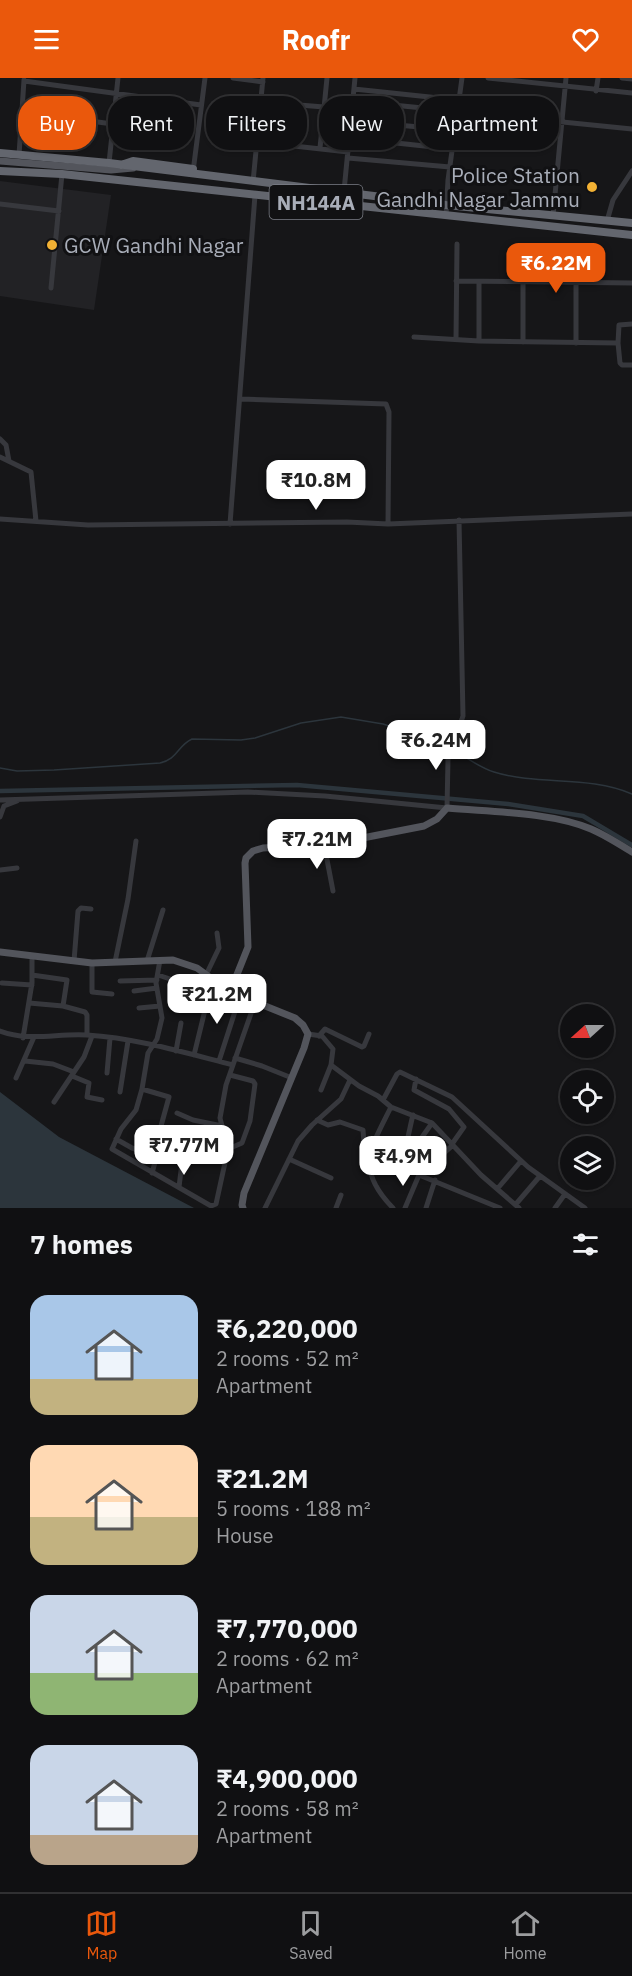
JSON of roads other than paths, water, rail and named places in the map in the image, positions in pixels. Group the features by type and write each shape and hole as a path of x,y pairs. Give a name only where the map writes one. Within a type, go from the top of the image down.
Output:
{"highway":[{"name":"NH144A","path":"0,153 110,167 121,165 133,168 193,172 253,182 446,205 632,223"},
{"path":"121,165 133,161 193,172"},
{"name":"NH144A","path":"0,171 62,174 632,235"}],"main road":[{"path":"0,161 133,168"},
{"path":"230,992 248,947 246,858 253,851 324,844 424,826 437,819 448,805 571,823 591,829 632,852"},
{"path":"0,952 92,963 172,960 197,968 230,992 295,1018 303,1025 308,1034 304,1048 244,1193 243,1208"}],"street":[{"path":"116,96 118,78"},
{"path":"193,172 205,78"},
{"path":"233,78 263,80 262,96"},
{"path":"325,96 327,78"},
{"path":"353,96 355,78"},
{"path":"459,96 462,78"},
{"path":"488,78 536,80 565,87 632,93"},
{"path":"553,216 566,78"},
{"path":"596,91 598,78"},
{"path":"622,78 632,79"},
{"path":"22,96 24,79 201,105"},
{"path":"354,89 420,96"},
{"path":"561,121 632,129"},
{"path":"19,150 19,154"},
{"path":"110,167 111,150"},
{"path":"253,182 257,150"},
{"path":"328,150 348,155 450,167"},
{"path":"344,192 349,150"},
{"path":"446,216 452,150"},
{"path":"608,221 613,200 632,171"},
{"path":"51,288 62,174"},
{"path":"230,524 255,195"},
{"path":"0,204 59,211"},
{"path":"456,340 457,244"},
{"path":"456,281 632,284"},
{"path":"479,282 479,341"},
{"path":"523,282 523,342"},
{"path":"576,283 576,344"},
{"path":"632,324 620,325 618,343 620,363 632,365"},
{"path":"414,337 576,344 618,343"},
{"path":"241,399 386,404 389,412 388,524"},
{"path":"0,439 6,445 9,460"},
{"path":"0,457 32,473 36,521"},
{"path":"0,519 88,525 347,522 388,524 632,514"},
{"path":"0,800 248,792 448,805 450,752 463,716 459,520"},
{"path":"0,817 4,806 22,799"},
{"path":"115,962 128,899 136,841"},
{"path":"324,844 333,891"},
{"path":"0,870 17,868"},
{"path":"74,961 78,911 81,908 91,909"},
{"path":"147,961 163,910"},
{"path":"206,975 219,948 217,933"},
{"path":"23,1038 32,985 32,956"},
{"path":"160,960 157,988 162,1018 157,1038 148,1053 136,1110 121,1129 112,1150 206,1203 215,1205 219,1196 228,1149 221,1115 230,1075 255,1002"},
{"path":"92,963 92,992 112,994"},
{"path":"32,975 67,980 63,1006"},
{"path":"120,981 157,977 185,984 206,1005 194,1055"},
{"path":"2,983 32,985"},
{"path":"134,991 157,988"},
{"path":"219,1061 240,996"},
{"path":"29,1004 63,1006 86,1012 90,1035 84,1057 54,1102"},
{"path":"139,1008 160,1006"},
{"path":"176,1051 181,1023"},
{"path":"319,1035 325,1029 363,1047 369,1034"},
{"path":"0,1031 23,1038 90,1035 110,1038 152,1045 219,1061 262,1066 292,1078"},
{"path":"308,1034 319,1035 333,1049 331,1065 321,1090"},
{"path":"16,1078 34,1037"},
{"path":"107,1073 110,1038"},
{"path":"120,1092 128,1041"},
{"path":"25,1061 53,1064 73,1074 89,1083 87,1097 102,1100"},
{"path":"331,1065 391,1107 432,1123 481,1174 518,1206 540,1176"},
{"path":"383,1100 398,1073 416,1079 452,1097 521,1161 585,1208"},
{"path":"228,1149 242,1143 250,1121 255,1084 253,1081 230,1075"},
{"path":"416,1079 414,1090 448,1109 464,1127 439,1162"},
{"path":"265,1208 298,1141 341,1099 350,1080"},
{"path":"142,1089 169,1097 161,1126 164,1130 152,1173"},
{"path":"391,1107 371,1148 370,1172 376,1188 393,1208"},
{"path":"177,1113 193,1120 222,1126"},
{"path":"402,1157 410,1136 408,1132 413,1115"},
{"path":"318,1120 326,1124 340,1122 363,1130 364,1143 370,1158"},
{"path":"410,1160 432,1123"},
{"path":"179,1187 186,1130 211,1136 224,1136"},
{"path":"116,1139 132,1148 157,1156"},
{"path":"370,1158 391,1161 402,1157 410,1160 419,1175 500,1208 506,1195"},
{"path":"289,1159 331,1178"},
{"path":"498,1188 521,1161"},
{"path":"405,1208 419,1175"},
{"path":"426,1208 435,1180"},
{"path":"555,1208 565,1194"},
{"path":"336,1208 340,1195"}],"waterway":[{"path":"0,768 17,771 54,770 160,763 170,759 192,739 255,738 301,723 341,717 383,724 430,739 448,748"},
{"path":"453,750 494,772 528,779 581,782 615,788 632,794"},
{"path":"0,791 297,785 508,804 583,816 632,845"}],"place":[{"name":"Police Station Gandhi Nagar Jammu","path":"592,187"},
{"name":"GCW Gandhi Nagar","path":"52,245"}]}
